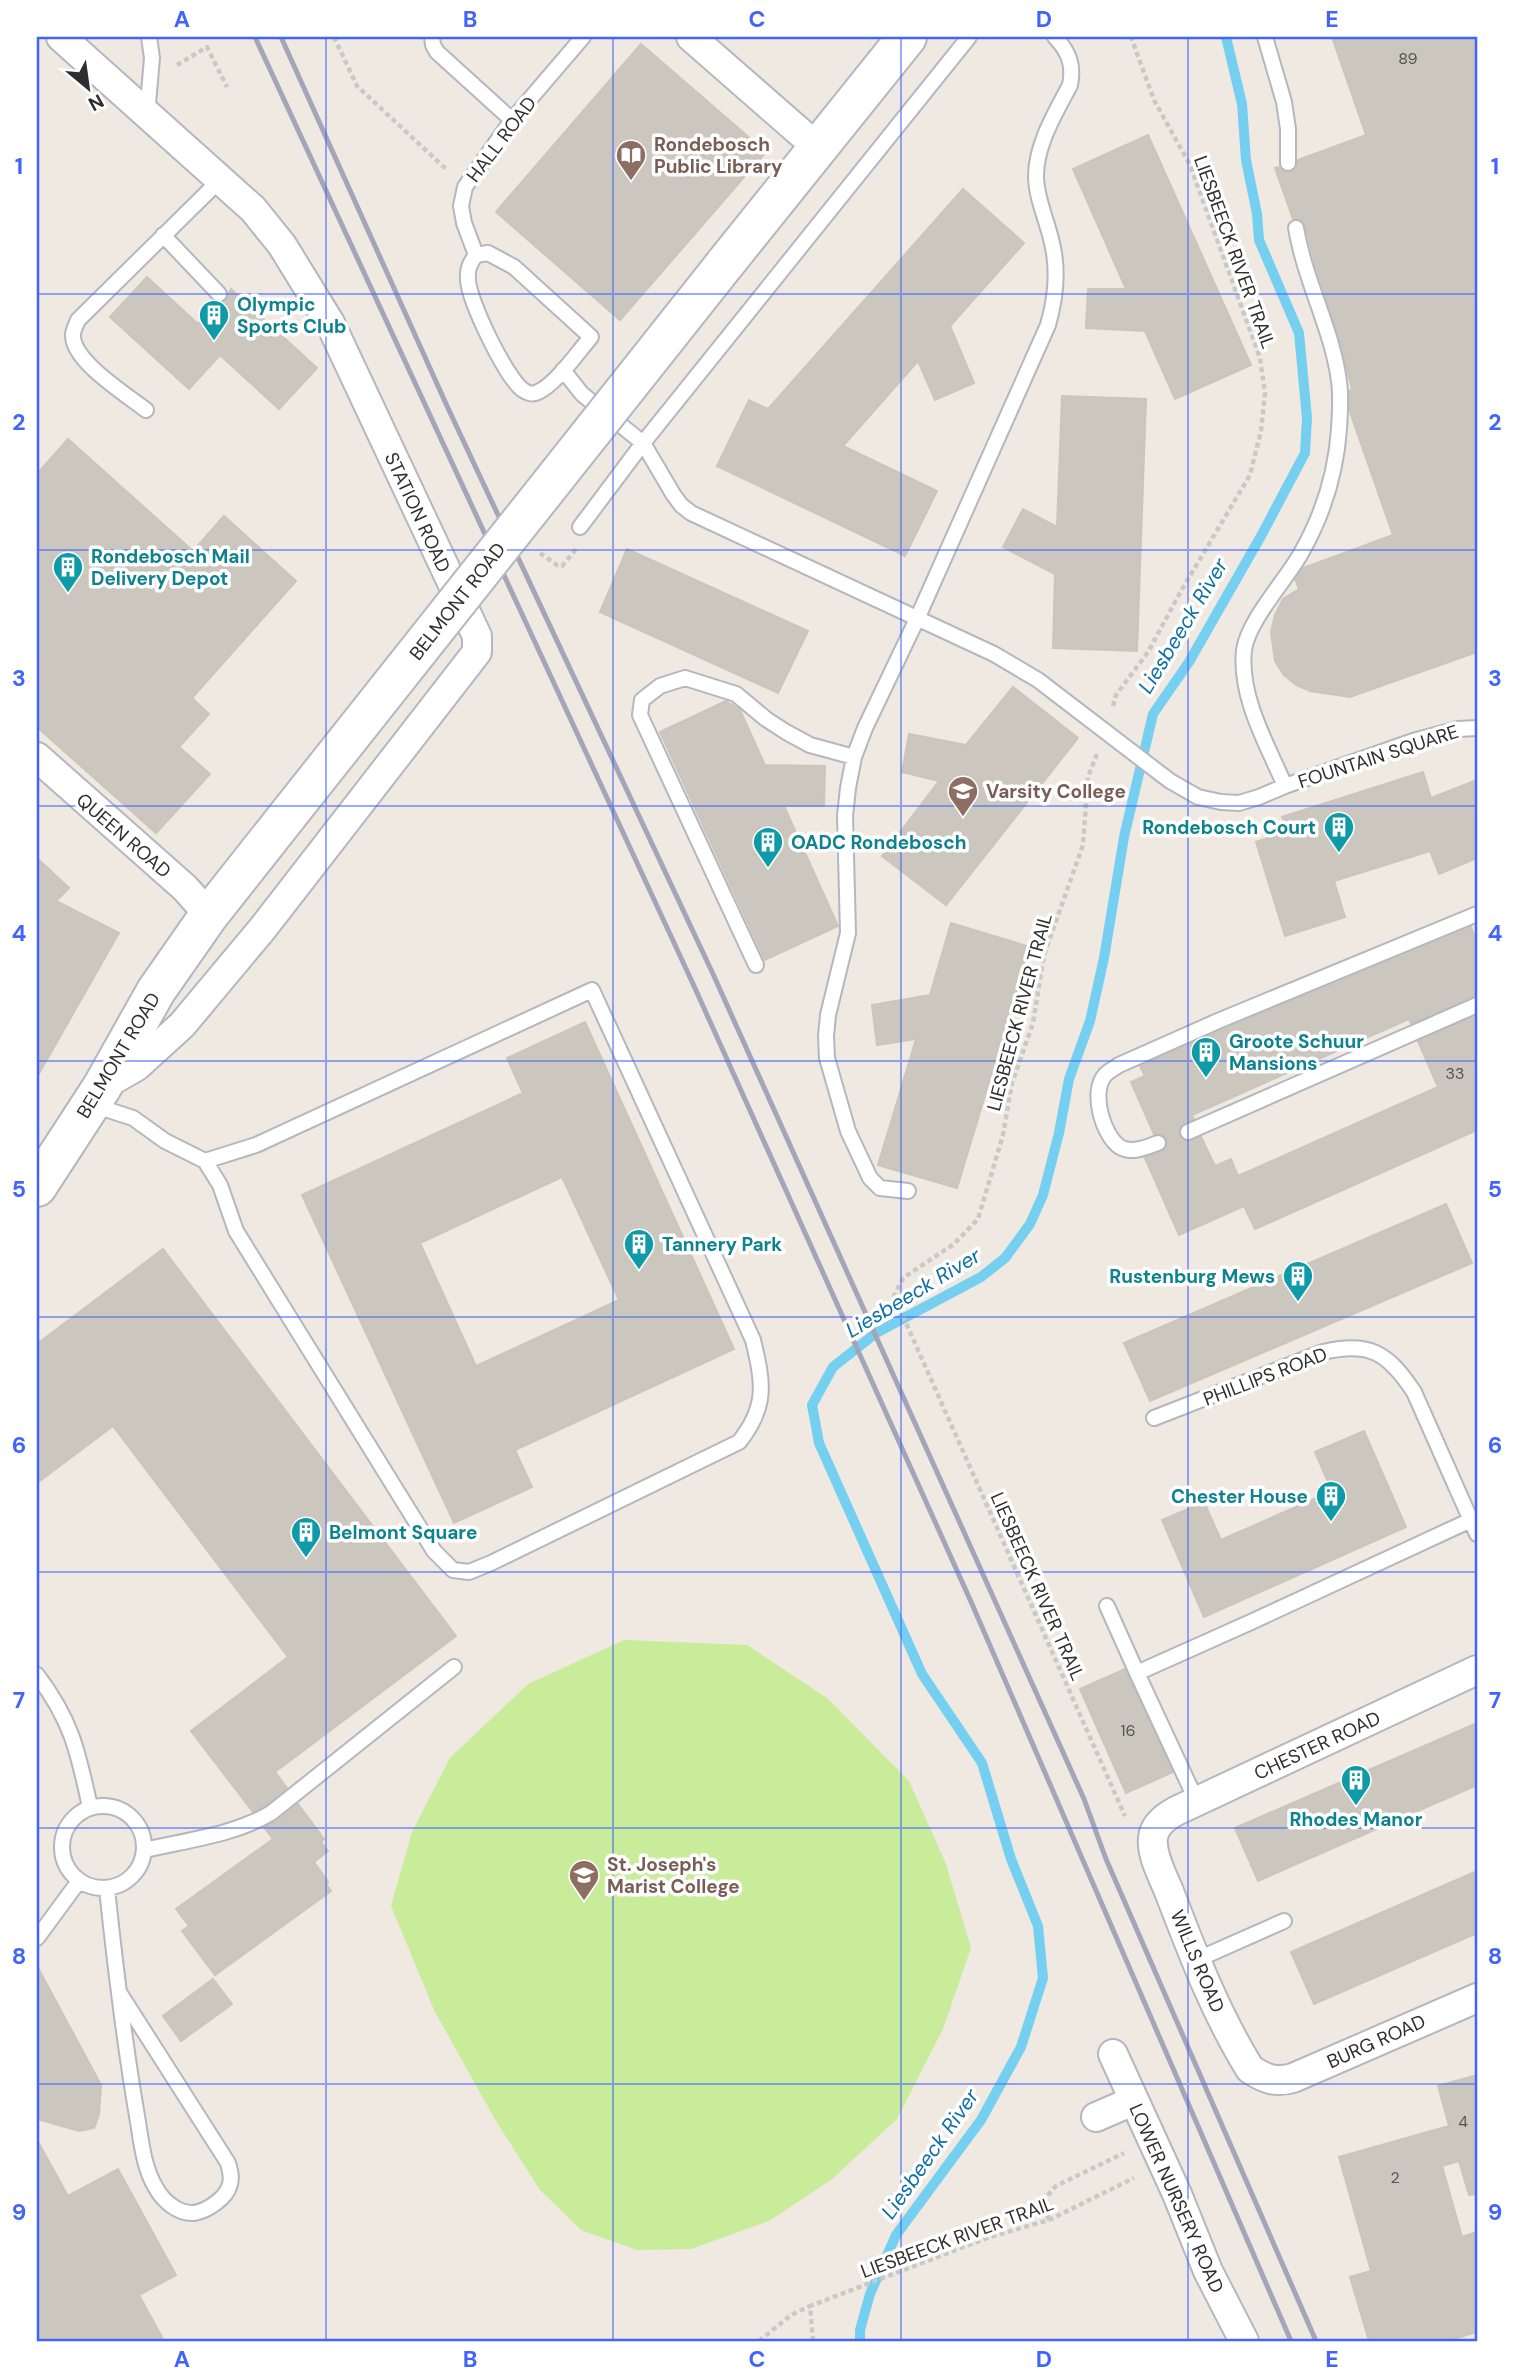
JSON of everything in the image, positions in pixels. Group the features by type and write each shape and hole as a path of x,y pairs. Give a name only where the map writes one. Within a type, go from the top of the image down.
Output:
{"main road":[{"name":"BELMONT ROAD","path":"37,1187 156,991 209,915 907,37"}],"street":[{"name":"STATION ROAD","path":"61,37 253,209 282,245 330,323 477,636 478,648 478,652 263,928 182,1025 137,1066 95,1095"},
{"path":"691,37 818,148"},
{"name":"QUEEN ROAD","path":"37,757 185,888 209,915"},
{"name":"CHESTER ROAD","path":"1158,1824 1176,1811 1477,1670"},
{"name":"WILLS ROAD","path":"1158,1824 1153,1837 1154,1851 1208,1990 1250,2069 1273,2081"},
{"name":"BURG ROAD","path":"1273,2081 1293,2078 1477,1998"},
{"name":"LOWER NURSERY ROAD","path":"1113,2054 1177,2194 1208,2271 1244,2341"},
{"path":"1096,2117 1133,2101"}],"lane":[{"path":"148,114 152,81 149,37"},
{"path":"432,37 437,52 512,120"},
{"name":"HALL ROAD","path":"476,255 464,223 461,206 465,187 512,120 583,37"},
{"path":"580,527 643,443 969,37"},
{"path":"908,1191 880,1188 870,1178 848,1131 827,1058 828,1015 848,933 845,816 848,788 854,757 878,700 1048,325 1055,301 1053,243 1039,198 1036,176 1038,157 1070,85 1073,72 1066,48 1055,37"},
{"path":"1265,37 1284,102 1288,129 1288,163"},
{"path":"146,410 84,361 72,334 78,320 163,235 215,174"},
{"name":"FOUNTAIN SQUARE","path":"1296,229 1301,256 1329,338 1339,382 1339,430 1319,520 1257,620 1244,648 1244,666 1251,707 1285,786 1413,741 1458,729 1477,728"},
{"path":"163,235 219,294"},
{"path":"488,253 514,267 591,337 563,370 538,392 529,394 521,389 508,373 473,302 468,281 468,265 476,255 488,253"},
{"path":"563,370 582,394 643,443 673,494 691,513 994,654 1038,680 1170,781 1198,797 1239,803 1285,786"},
{"path":"756,965 640,715 642,700 660,686 685,678 736,694 766,719 810,745 854,757"},
{"path":"1158,1143 1129,1150 1120,1147 1112,1137 1098,1105 1098,1091 1104,1076 1119,1065 1477,914"},
{"path":"95,1095 165,1141 205,1161 219,1185 236,1231 434,1551 453,1570 469,1572 492,1563 739,1442 752,1426 759,1403 762,1378 753,1340 592,990 256,1145 205,1161"},
{"path":"1188,1132 1477,1005"},
{"name":"PHILLIPS ROAD","path":"1154,1418 1323,1352 1347,1346 1371,1349 1400,1370 1414,1392 1477,1534"},
{"path":"1137,1673 1471,1520"},
{"path":"1107,1606 1197,1801"},
{"path":"145,1850 256,1822 271,1813 454,1667"},
{"path":"37,1675 68,1724 78,1752 90,1807"},
{"path":"107,1805 121,1809 136,1820 143,1832 145,1850 132,1876 118,1886 107,1889 92,1887 79,1881 63,1860 61,1842 66,1827 76,1815 90,1807 107,1805"},
{"path":"37,1938 79,1881"},
{"path":"107,1889 118,1992 142,2146 155,2187 167,2202 180,2212 194,2213 204,2210 219,2200 230,2185 228,2163 118,1992"},
{"path":"1196,1960 1284,1920"}],"path":[{"path":"334,37 357,86 465,187"},
{"name":"LIESBEECK RIVER TRAIL","path":"1131,37 1154,100 1190,165 1260,358 1265,393 1261,430 1250,475 1148,652 1116,695 1106,733 1088,777 1083,845 1044,955 1033,1023 1012,1083 1003,1135 978,1219 954,1244 903,1279 894,1296 1128,1821 1158,1824"},
{"path":"152,81 207,47 227,87"},
{"path":"534,548 562,566 578,547"},
{"path":"1049,2220 1044,2205 1047,2194 1056,2186 1151,2140"},
{"name":"LIESBEECK RIVER TRAIL","path":"759,2341 791,2315 810,2305 987,2238 1049,2220 1143,2174"},
{"path":"810,2305 813,2341"}],"green space":[{"path":"624,1640 747,1645 827,1698 909,1781 946,1864 971,1948 943,2029 897,2119 831,2180 769,2221 691,2249 637,2250 581,2230 540,2190 496,2121 435,2012 391,1906 412,1832 450,1758 528,1684"}],"building":[{"path":"1332,37 1477,37 1477,652 1350,697 1310,691 1296,685 1284,675 1275,661 1271,632 1283,599 1299,589 1295,579 1303,568 1393,535 1350,412 1349,391 1352,389 1305,226 1300,219 1293,219 1275,168 1292,172 1297,167 1298,160 1366,135"},
{"name":"Rondebosch Public Library","path":"641,44 766,152 620,320 496,212"},
{"path":"1148,135 1251,365 1175,399 1145,331 1086,328 1088,289 1126,289 1073,169"},
{"path":"963,189 1024,243 950,326 974,383 935,400 918,361 843,446 937,491 905,556 717,466 749,400 768,409"},
{"name":"Olympic Sports Club","path":"147,277 198,324 217,303 226,300 231,289 317,368 279,409 220,355 189,389 110,317"},
{"path":"1062,396 1146,399 1137,651 1053,648 1055,574 1003,547 1023,509 1057,527"},
{"path":"68,439 193,551 224,516 296,581 192,698 209,714 179,747 210,774 156,833 37,727 37,474"},
{"path":"627,549 808,631 778,693 600,612"},
{"name":"Varsity College","path":"1013,687 1078,738 946,905 882,856 939,781 902,772 909,734 966,745"},
{"name":"OADC Rondebosch","path":"726,701 740,710 765,765 825,766 824,806 784,806 838,926 765,960 660,732"},
{"name":"Rondebosch Court","path":"1423,772 1431,798 1477,780 1477,858 1439,874 1430,851 1334,881 1345,917 1285,936 1256,842 1287,832 1282,817"},
{"path":"37,858 69,888 56,901 119,933 37,1077"},
{"path":"951,923 1030,947 957,1188 878,1165 916,1039 877,1045 872,1005 930,995"},
{"name":"Groote Schuur Mansions","path":"1471,927 1477,942 1477,995 1411,1024 1409,1019 1192,1115 1194,1119 1181,1126 1178,1132 1186,1141 1201,1137 1215,1166 1231,1159 1238,1176 1438,1087 1418,1041 1477,1015 1477,1130 1255,1229 1244,1206 1179,1235 1145,1158 1162,1152 1168,1144 1164,1135 1154,1134 1131,1082 1145,1076 1140,1066"},
{"name":"Tannery Park","path":"585,1022 734,1349 515,1450 532,1487 454,1523 302,1195 523,1093 507,1058","holes":["562,1177 619,1300 476,1366 420,1243"]},
{"name":"Rustenburg Mews","path":"1446,1204 1472,1263 1150,1401 1124,1343"},
{"name":"Belmont Square","path":"163,1249 456,1636 275,1772 287,1788 253,1812 191,1731 288,1657 113,1426 37,1483 37,1344"},
{"name":"Chester House","path":"1364,1431 1406,1527 1204,1617 1162,1520 1204,1502 1221,1540 1332,1491 1315,1452"},
{"path":"1125,1669 1173,1772 1126,1793 1080,1689"},
{"name":"Rhodes Manor","path":"1477,1723 1477,1785 1258,1881 1235,1828"},
{"path":"298,1804 324,1839 321,1842 328,1851 314,1862 331,1891 215,1975 182,1931 189,1926 176,1909 273,1839 264,1827 277,1821"},
{"path":"1477,1871 1477,1933 1314,2004 1291,1952"},
{"path":"37,1966 101,2085 99,2115 94,2128 79,2131 37,2119"},
{"path":"213,1979 232,2004 181,2041 163,2016"},
{"path":"1477,2075 1477,2194 1469,2195 1459,2161 1442,2166 1462,2237 1477,2232 1477,2332 1446,2341 1369,2341 1350,2277 1371,2271 1339,2157 1449,2126 1438,2086"},
{"path":"37,2140 68,2196 118,2169 176,2275 139,2295 164,2341 37,2341"}],"waterway":[{"name":"Liesbeeck River","path":"860,2341 860,2330 870,2294 896,2235 981,2120 1021,2047 1043,1978 1038,1926 1011,1859 982,1763 922,1674 819,1443 812,1405 833,1367 876,1333 981,1277 1005,1258 1030,1224 1043,1195 1069,1079 1090,1021 1104,958 1124,837 1153,714 1189,662 1305,453 1307,418 1299,333 1259,240 1257,214 1246,160 1242,104 1226,37"}],"railway":[{"path":"255,37 694,986 972,1604 1291,2341"},
{"path":"281,37 447,406 713,974 1084,1799 1106,1859 1316,2341"}],"place":[{"name":"Rondebosch Public Library","path":"631,182"},
{"name":"Olympic Sports Club","path":"214,342"},
{"name":"Rondebosch Mail Delivery Depot","path":"68,594"},
{"name":"Varsity College","path":"963,818"},
{"name":"Rondebosch Court","path":"1339,854"},
{"name":"OADC Rondebosch","path":"768,869"},
{"name":"Groote Schuur Mansions","path":"1206,1079"},
{"name":"Tannery Park","path":"639,1271"},
{"name":"Rustenburg Mews","path":"1298,1303"},
{"name":"Chester House","path":"1331,1523"},
{"name":"Belmont Square","path":"306,1559"},
{"name":"Rhodes Manor","path":"1356,1807"},
{"name":"St. Joseph's Marist College","path":"584,1902"}]}
